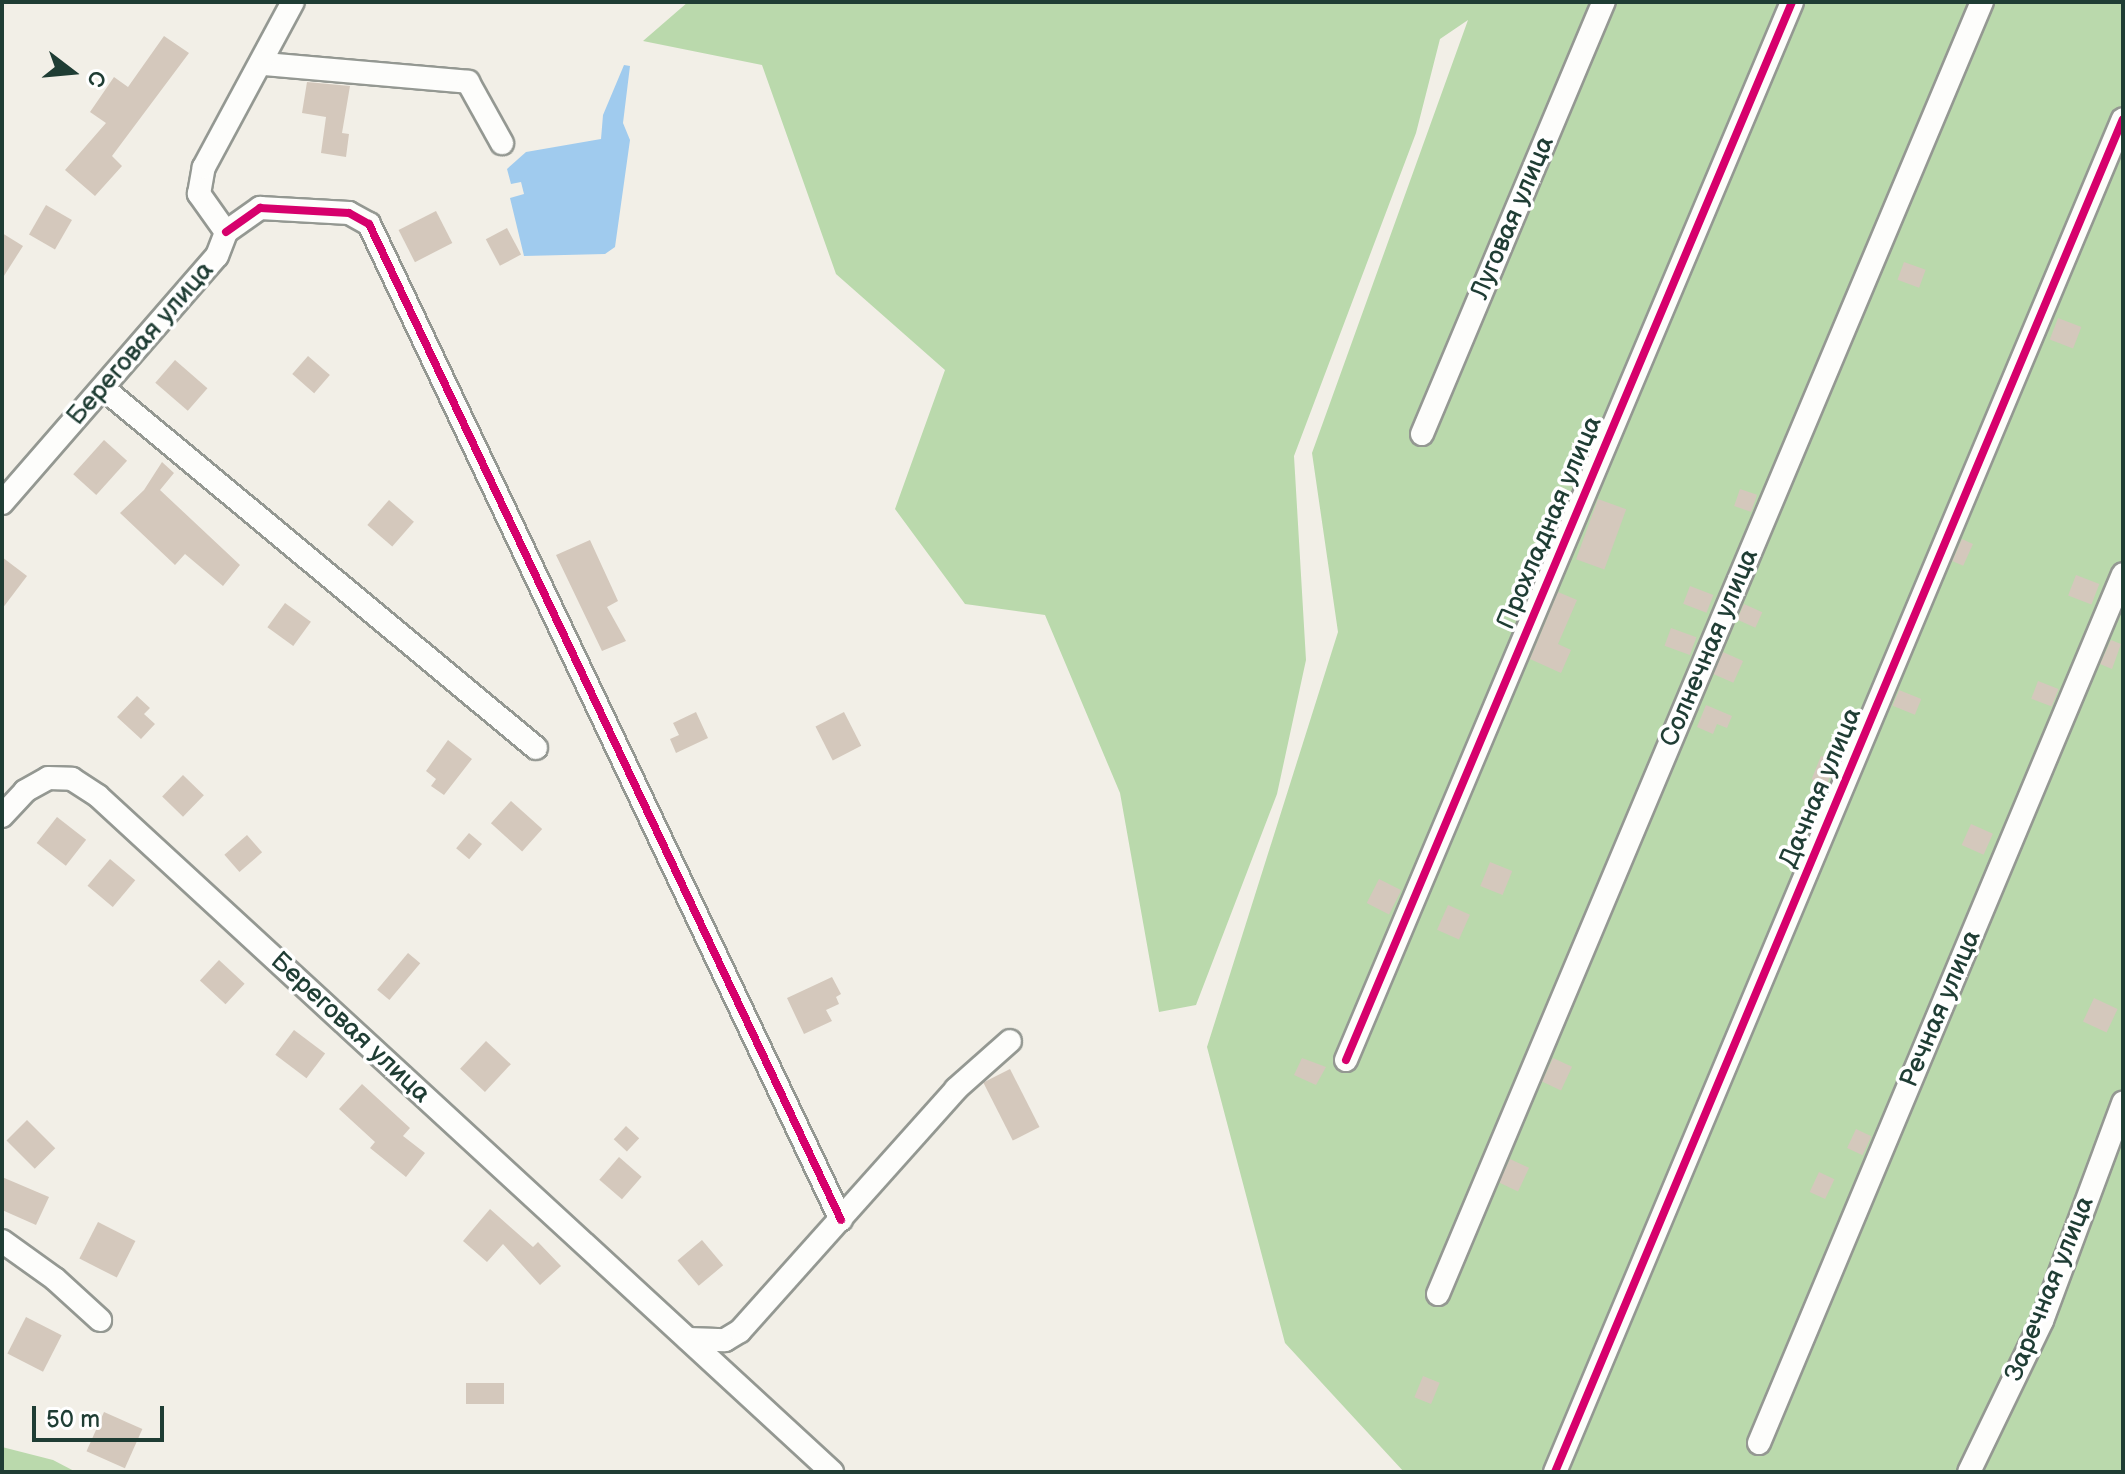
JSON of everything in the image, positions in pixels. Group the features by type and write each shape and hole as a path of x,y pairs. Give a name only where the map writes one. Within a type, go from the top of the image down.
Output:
{"street":[{"name":"Береговая улица","path":"2,503 217,256 226,232 199,194 204,167 264,64 293,2"},
{"name":"Луговая улица","path":"1422,434 1604,2"},
{"name":"Прохладная улица","path":"1346,1060 1792,2"},
{"name":"Солнечная улица","path":"1438,1294 1982,2"},
{"path":"264,64 468,82 502,143"},
{"name":"Дачная улица","path":"1555,1472 2123,119"},
{"path":"226,232 260,208 349,213 369,224 841,1220"},
{"path":"103,388 536,748"},
{"name":"Речная улица","path":"1759,1443 2123,574"},
{"name":"Береговая улица","path":"2,816 25,791 48,778 72,779 98,796 832,1472"},
{"path":"688,1339 725,1340 740,1331 956,1089 1010,1041"},
{"name":"Заречная улица","path":"1969,1472 2042,1321 2123,1103"},
{"path":"2,1241 55,1279 100,1320"}],"green space":[{"path":"688,2 2123,2 2123,1472 1404,1472 1285,1343 1207,1047 1338,632 1312,453 1468,20 1440,39 1416,133 1294,456 1306,660 1277,794 1196,1005 1159,1012 1120,793 1045,615 965,604 895,509 945,370 836,274 762,65 643,41"},
{"path":"2,1447 53,1460 76,1472 2,1472"}],"water":[{"path":"624,65 630,66 623,123 630,140 615,247 605,254 524,256 510,198 524,194 521,182 511,184 507,169 526,152 601,139 603,115"}],"building":[{"path":"164,36 189,53 112,156 122,166 95,196 65,170 106,123 90,112 114,77 128,87"},
{"path":"307,82 350,86 342,133 349,134 346,157 321,153 326,117 302,113"},
{"path":"46,205 72,220 55,249 29,234"},
{"path":"436,211 452,243 415,262 399,230"},
{"path":"507,228 521,254 500,266 486,239"},
{"path":"2,233 23,246 2,279"},
{"path":"1904,262 1926,270 1919,288 1898,280"},
{"path":"2058,318 2081,327 2073,348 2050,339"},
{"path":"308,356 330,375 314,393 292,374"},
{"path":"175,360 207,388 188,411 155,383"},
{"path":"104,440 127,461 96,495 73,474"},
{"path":"162,462 174,473 160,490 240,565 223,586 185,554 175,565 120,513 144,490"},
{"path":"1740,489 1757,495 1751,512 1734,506"},
{"path":"1598,499 1626,509 1604,569 1576,559"},
{"path":"389,500 414,522 392,547 367,525"},
{"path":"1962,539 1973,544 1963,566 1952,561"},
{"path":"590,540 618,601 607,607 626,641 602,651 556,555"},
{"path":"2,557 27,576 2,609"},
{"path":"2076,575 2099,584 2091,604 2068,596"},
{"path":"1690,586 1713,595 1707,613 1683,604"},
{"path":"1558,592 1577,600 1558,644 1571,650 1561,673 1530,659"},
{"path":"285,603 311,622 293,646 267,627"},
{"path":"1744,604 1762,612 1755,628 1737,620"},
{"path":"1671,628 1696,637 1690,655 1665,646"},
{"path":"2111,640 2121,644 2112,669 2100,664"},
{"path":"1723,652 1743,661 1733,683 1713,674"},
{"path":"2038,681 2059,689 2052,707 2031,699"},
{"path":"1899,690 1921,699 1915,715 1893,706"},
{"path":"137,696 150,708 144,714 155,724 141,739 117,717"},
{"path":"1706,705 1732,716 1727,728 1717,724 1713,734 1697,727"},
{"path":"696,712 708,738 676,753 670,739 679,735 673,723"},
{"path":"844,712 861,746 833,760 815,727"},
{"path":"448,740 472,759 444,795 431,786 436,779 426,771"},
{"path":"1821,756 1836,762 1826,785 1812,779"},
{"path":"183,775 204,795 183,817 162,797"},
{"path":"511,801 542,829 522,851 491,823"},
{"path":"57,817 86,840 66,866 37,843"},
{"path":"1971,824 1993,834 1984,855 1962,845"},
{"path":"469,833 482,844 469,859 456,848"},
{"path":"247,835 262,852 239,872 224,855"},
{"path":"110,859 135,880 113,907 88,886"},
{"path":"1490,862 1512,871 1503,895 1480,886"},
{"path":"1379,879 1401,890 1389,914 1367,903"},
{"path":"1448,905 1470,915 1459,939 1437,930"},
{"path":"408,953 420,963 389,1000 377,990"},
{"path":"219,960 245,984 226,1004 200,980"},
{"path":"832,977 841,994 836,997 839,1004 826,1010 832,1021 804,1034 787,998"},
{"path":"2094,998 2118,1009 2107,1033 2083,1022"},
{"path":"294,1030 325,1053 306,1078 275,1055"},
{"path":"486,1041 511,1064 485,1092 460,1069"},
{"path":"1302,1058 1326,1067 1316,1085 1294,1075"},
{"path":"1553,1058 1572,1067 1561,1090 1542,1082"},
{"path":"1010,1069 1040,1127 1013,1141 983,1083"},
{"path":"362,1084 410,1128 403,1136 425,1153 406,1177 370,1148 375,1142 339,1109"},
{"path":"27,1120 55,1148 35,1169 6,1141"},
{"path":"626,1126 639,1138 627,1151 614,1139"},
{"path":"1856,1129 1871,1136 1863,1155 1847,1148"},
{"path":"619,1157 642,1177 622,1199 599,1180"},
{"path":"1510,1159 1529,1168 1518,1191 1499,1183"},
{"path":"1819,1172 1834,1179 1825,1199 1810,1192"},
{"path":"2,1177 49,1197 36,1225 2,1210"},
{"path":"490,1209 533,1247 538,1242 561,1266 540,1285 503,1244 487,1262 463,1241"},
{"path":"98,1222 135,1241 117,1278 79,1259"},
{"path":"702,1240 723,1265 699,1286 677,1261"},
{"path":"26,1317 62,1335 43,1372 7,1354"},
{"path":"1423,1376 1440,1383 1431,1404 1414,1397"},
{"path":"466,1383 504,1383 504,1404 466,1404"},
{"path":"104,1412 142,1429 125,1468 87,1451"}],"cycle path":[{"path":"1346,1060 1792,2"},
{"path":"1555,1472 2123,119"},
{"path":"226,232 260,208 349,213 369,224 841,1220"}]}
